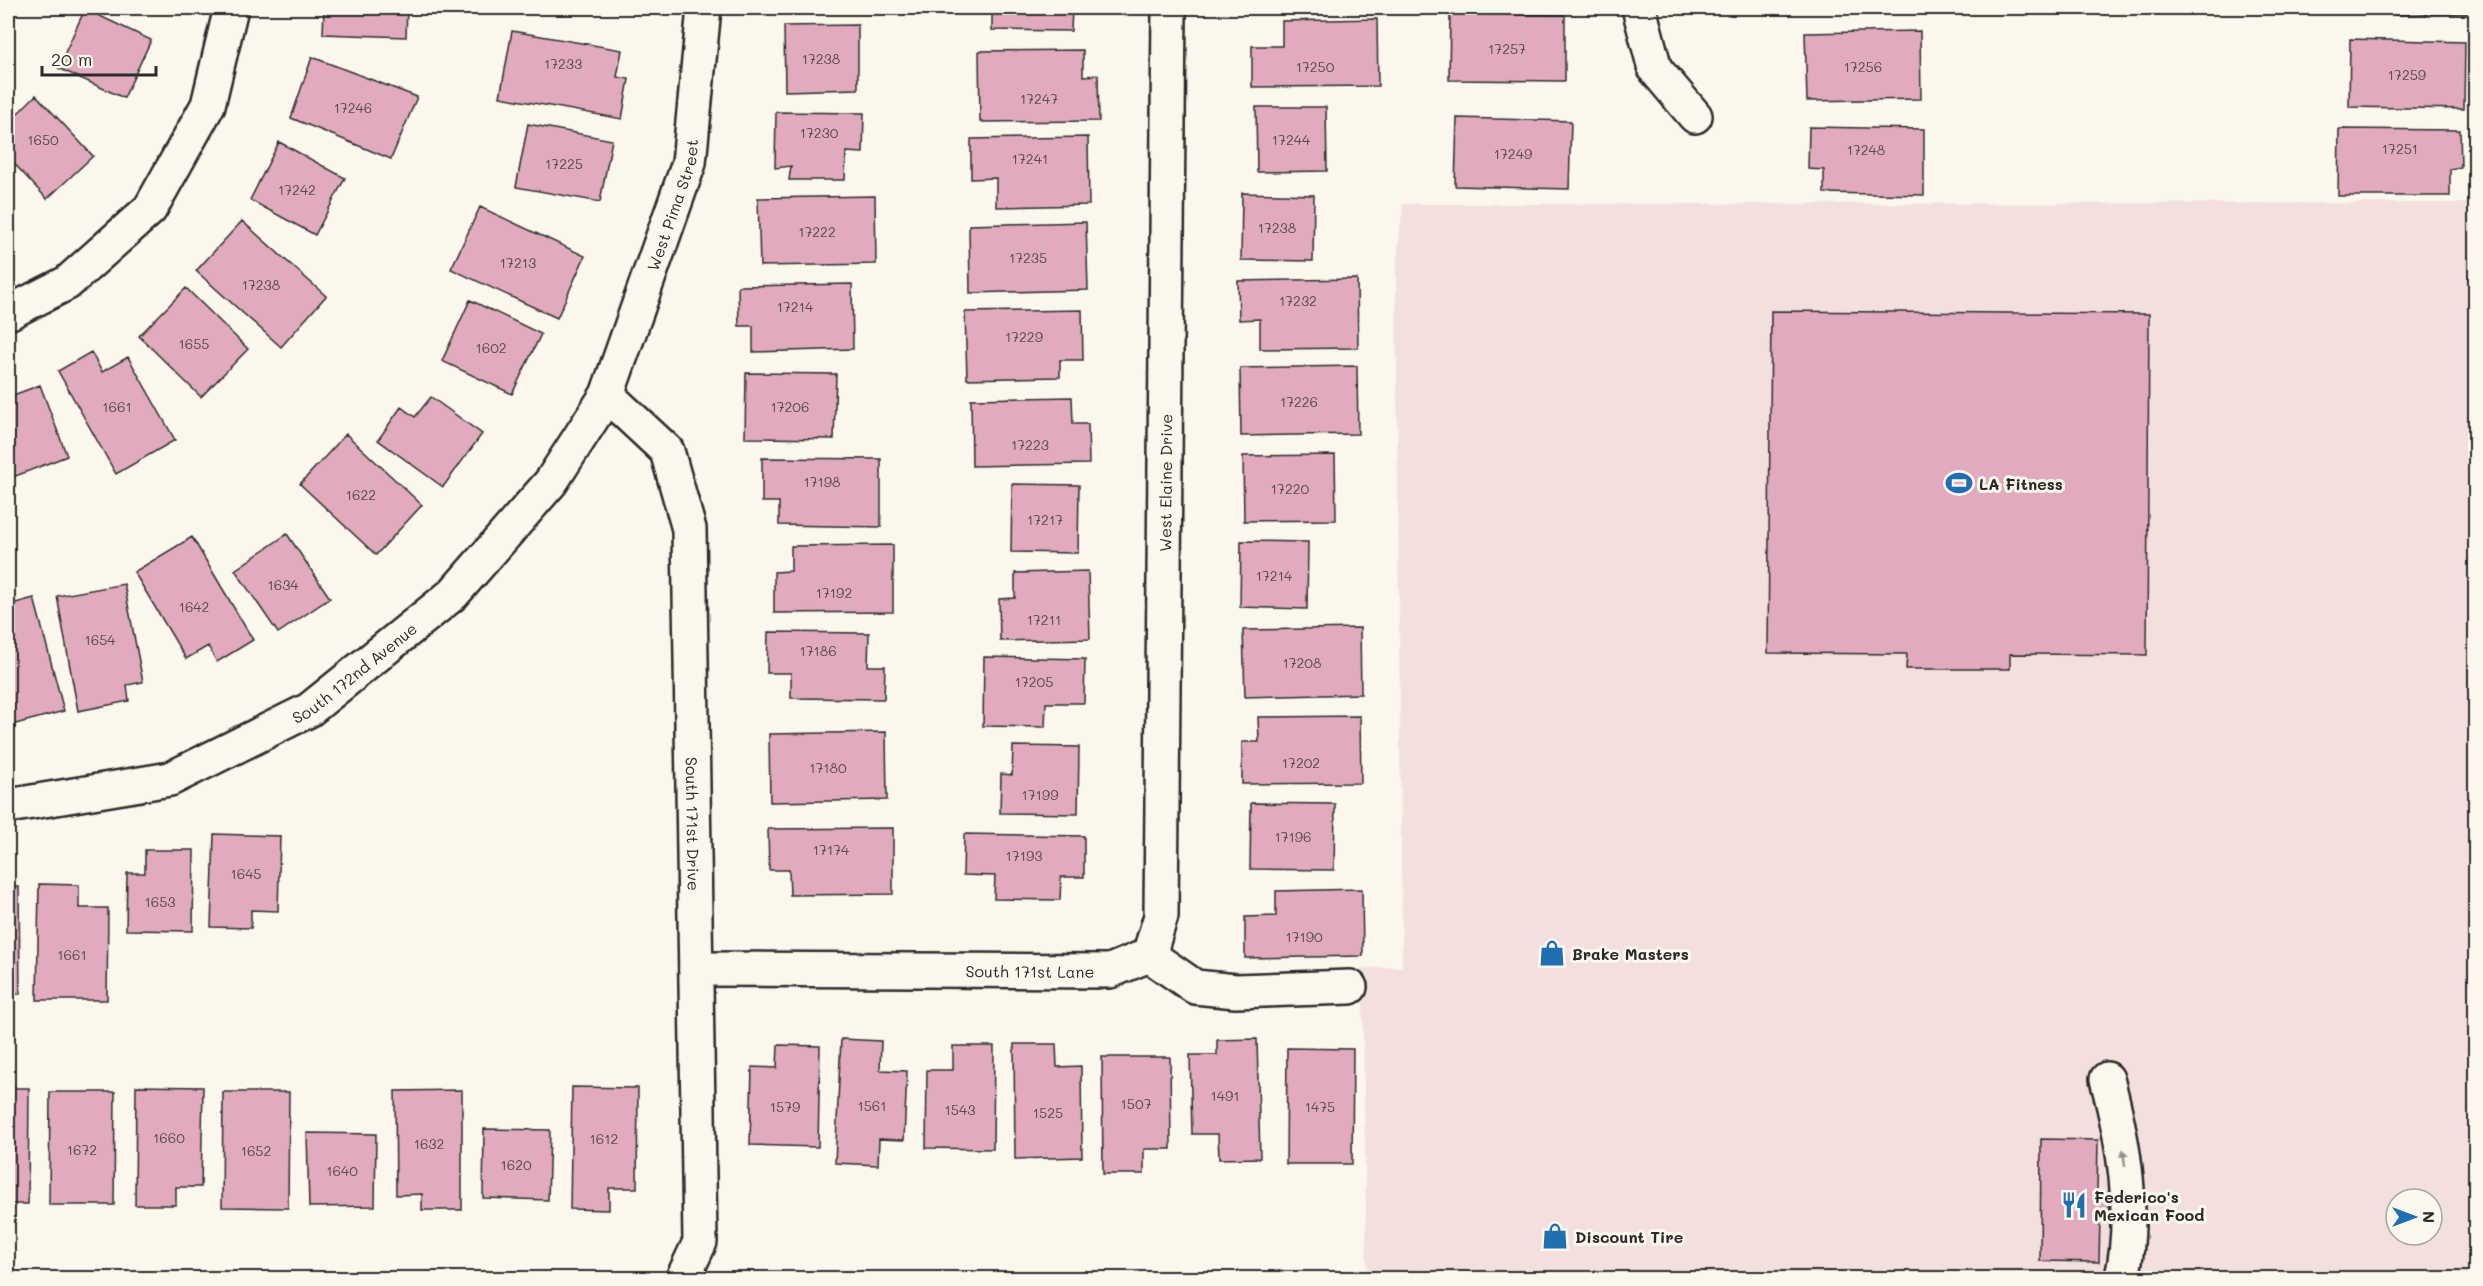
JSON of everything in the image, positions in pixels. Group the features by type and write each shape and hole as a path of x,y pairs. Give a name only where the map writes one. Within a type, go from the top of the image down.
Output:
{"street":[{"path":"8,313 67,283 150,209 208,105 231,8"},
{"name":"West Pima Street","path":"607,395 690,163 704,8"},
{"name":"West Elaine Drive","path":"1149,955 1161,916 1169,8"},
{"path":"1639,8 1655,69 1695,116"},
{"name":"South 172nd Avenue","path":"8,806 170,779 309,710 453,594 552,482 607,395"},
{"name":"South 171st Drive","path":"607,395 667,451 689,529 700,1242 683,1278"},
{"path":"1149,955 1195,987 1236,991 1350,987"},
{"name":"South 171st Lane","path":"696,969 1110,971 1149,955"},
{"path":"2107,1079 2120,1127 2126,1177 2126,1257 2122,1278"}],"shaded area":[{"path":"2475,203 2475,1278 1367,1278 1362,968 1402,967 1396,268 1403,204"}],"building":[{"path":"324,8 407,8 406,37 323,34"},
{"path":"507,8 609,8 507,11"},
{"path":"992,8 1072,8 1071,31 992,30"},
{"path":"1870,8 1870,12 1753,9"},
{"path":"2395,8 2476,8 2476,13 2395,15"},
{"path":"85,9 151,40 124,98 58,68"},
{"path":"1450,14 1565,15 1565,81 1449,80"},
{"path":"1377,19 1378,86 1252,87 1252,46 1282,46 1282,21"},
{"path":"858,25 858,89 785,91 784,26"},
{"path":"512,31 622,50 617,77 629,79 622,119 500,97"},
{"path":"1920,31 1921,99 1807,101 1805,33"},
{"path":"2350,39 2465,42 2464,109 2349,107"},
{"path":"1083,50 1083,76 1098,75 1099,121 980,122 979,51"},
{"path":"312,57 417,97 391,159 291,118"},
{"path":"36,95 93,156 47,199 8,157 8,123"},
{"path":"1256,107 1326,107 1327,171 1257,172"},
{"path":"776,112 864,113 863,153 846,152 845,180 789,180 791,166 775,168"},
{"path":"1457,118 1571,121 1569,189 1455,186"},
{"path":"528,124 612,140 600,202 516,187"},
{"path":"1809,127 1924,129 1924,195 1824,193 1824,170 1808,169"},
{"path":"2339,129 2460,130 2461,167 2450,169 2450,196 2338,196"},
{"path":"1088,137 1089,205 996,207 996,178 971,179 971,139"},
{"path":"279,142 345,178 315,235 250,200"},
{"path":"1242,193 1314,195 1313,261 1241,260"},
{"path":"875,196 876,264 760,266 758,198"},
{"path":"480,207 585,256 557,318 451,269"},
{"path":"242,221 326,296 281,347 196,271"},
{"path":"1086,222 1088,290 970,293 969,225"},
{"path":"1357,279 1358,348 1260,349 1260,319 1239,320 1238,281"},
{"path":"852,284 853,349 753,352 753,326 739,326 738,286"},
{"path":"186,288 248,349 201,397 139,336"},
{"path":"470,300 541,334 512,394 442,361"},
{"path":"1082,310 1083,360 1060,360 1060,377 967,379 965,312"},
{"name":"LA Fitness","path":"1771,311 2149,314 2147,655 2010,654 2010,669 1906,669 1907,654 1768,653"},
{"path":"91,352 102,372 128,357 175,440 116,474 58,371"},
{"path":"1357,366 1358,434 1241,436 1240,368"},
{"path":"746,373 836,374 834,439 745,438"},
{"path":"40,385 67,456 8,479 8,397"},
{"path":"431,397 482,434 443,487 378,440 401,407 415,417"},
{"path":"1072,397 1073,424 1088,424 1089,464 972,466 971,399"},
{"path":"346,434 422,505 376,555 300,484"},
{"path":"1335,455 1336,520 1244,521 1243,456"},
{"path":"762,458 881,459 881,527 779,525 779,502 762,502"},
{"path":"1012,484 1079,485 1078,553 1011,552"},
{"path":"287,534 330,598 278,633 235,570"},
{"path":"192,537 253,640 217,662 208,646 186,659 134,572"},
{"path":"1241,541 1308,542 1307,609 1240,607"},
{"path":"893,545 893,612 774,613 774,572 791,571 791,546"},
{"path":"1088,571 1090,639 1000,641 999,599 1015,598 1015,573"},
{"path":"124,584 143,682 127,685 129,701 78,711 57,596"},
{"path":"34,598 64,711 8,726 8,605"},
{"path":"1360,628 1361,694 1245,697 1243,630"},
{"path":"768,632 869,633 868,666 885,666 884,699 791,698 791,673 767,673"},
{"path":"984,657 1085,659 1084,703 1046,703 1045,727 983,726"},
{"path":"1360,716 1361,783 1242,784 1242,742 1259,742 1258,717"},
{"path":"886,732 887,800 770,802 769,734"},
{"path":"1013,746 1079,747 1078,814 1000,813 1001,774 1012,775"},
{"path":"1251,803 1335,804 1334,870 1250,869"},
{"path":"893,828 893,894 790,895 789,870 769,870 768,829"},
{"path":"214,834 280,836 278,911 251,910 251,928 211,927"},
{"path":"964,834 1084,836 1084,877 1061,877 1060,900 994,899 995,876 963,875"},
{"path":"145,850 194,850 193,931 126,930 127,873 145,873"},
{"path":"39,884 79,885 79,908 108,908 107,1000 37,1000"},
{"path":"8,887 19,887 20,994 8,994"},
{"path":"1362,889 1363,956 1245,958 1245,917 1276,916 1276,891"},
{"path":"841,1039 881,1041 880,1070 907,1071 904,1140 879,1139 878,1165 835,1163"},
{"path":"1257,1039 1260,1158 1219,1159 1218,1134 1192,1134 1190,1055 1217,1055 1217,1040"},
{"path":"1014,1044 1056,1044 1057,1067 1081,1066 1082,1157 1015,1159"},
{"path":"778,1045 820,1046 818,1147 750,1145 752,1067 777,1068"},
{"path":"953,1046 994,1046 993,1149 926,1148 927,1070 953,1070"},
{"path":"1287,1048 1353,1049 1352,1164 1286,1164"},
{"path":"1102,1057 1170,1057 1171,1149 1144,1149 1144,1174 1103,1174"},
{"path":"136,1086 203,1087 201,1187 176,1187 176,1205 135,1205"},
{"path":"572,1087 638,1088 637,1188 609,1188 609,1210 570,1209"},
{"path":"8,1088 29,1088 28,1204 8,1204"},
{"path":"462,1090 462,1210 422,1210 422,1194 396,1195 395,1091"},
{"path":"50,1092 115,1092 114,1205 49,1205"},
{"path":"223,1092 289,1092 288,1208 222,1207"},
{"path":"484,1129 550,1130 548,1200 483,1198"},
{"path":"307,1133 376,1134 375,1206 309,1207"},
{"name":"Federico's Mexican Food","path":"2041,1139 2098,1140 2097,1192 2109,1193 2109,1217 2100,1217 2099,1262 2040,1261"}],"place":[{"name":"LA Fitness","path":"1959,483"},
{"name":"Brake Masters","path":"1552,953"},
{"name":"Federico's Mexican Food","path":"2074,1205"},
{"name":"Discount Tire","path":"1555,1236"}]}
